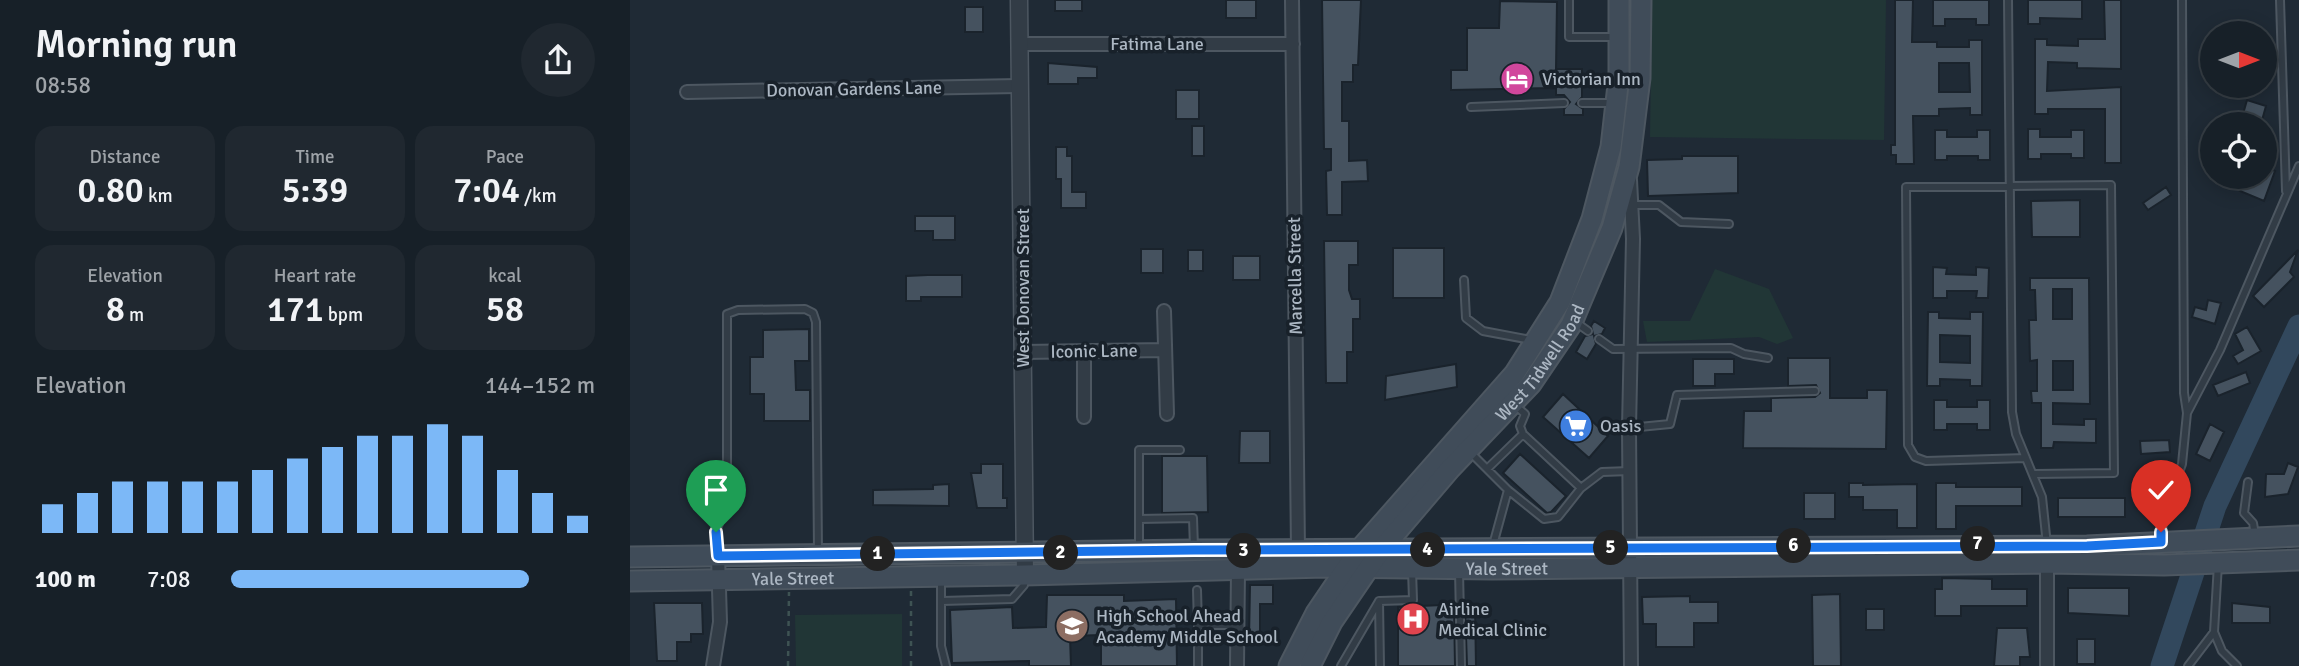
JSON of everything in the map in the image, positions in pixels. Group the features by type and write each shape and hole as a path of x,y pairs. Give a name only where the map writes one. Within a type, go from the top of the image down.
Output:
{"main road":[{"name":"West Tidwell Road","path":"1310,666 1332,622 1381,551 1468,450 1506,396 1560,302 1592,219 1611,147 1619,0"},
{"name":"West Tidwell Road","path":"1289,666 1316,613 1358,551 1506,396 1531,384 1580,326 1629,167 1640,78 1641,0"},
{"path":"1619,37 1641,37"},
{"path":"1592,219 1612,228"},
{"name":"Yale Street","path":"1632,557 1839,567 2047,554 2218,537 2299,536"},
{"path":"1839,545 1839,567"},
{"name":"Yale Street","path":"630,557 1194,550 1381,551 1492,560 1632,557 1839,545 2047,554 2186,564 2299,560"},
{"path":"874,554 874,577"},
{"name":"Yale Street","path":"630,581 1347,568 1460,569 1492,560"}],"street":[{"name":"West Donovan Street","path":"1019,0 1025,575"},
{"name":"Marcella Street","path":"1292,0 1298,551"},
{"name":"Fatima Lane","path":"1021,44 1293,44"},
{"name":"Donovan Gardens Lane","path":"687,92 1021,86"},
{"path":"1629,167 1633,240 1629,428 1632,471 1631,666"},
{"path":"1612,228 1633,240"},
{"path":"1164,312 1167,414"},
{"name":"Iconic Lane","path":"1023,352 1165,350"},
{"path":"1084,351 1084,417"},
{"path":"2047,554 2047,666"},
{"path":"713,666 720,622 718,556"},
{"path":"1237,570 1237,666"}],"lane":[{"path":"1569,0 1569,37 1619,37"},
{"path":"2008,0 2011,412 2026,458 2035,474 2043,506 2047,554"},
{"path":"2161,542 2164,514 2182,464 2187,414 2184,393 2182,0"},
{"path":"2280,0 2286,193"},
{"path":"1471,107 1564,103"},
{"path":"1582,103 1615,103"},
{"path":"2187,414 2220,349 2299,166"},
{"path":"2026,458 1926,461 1915,457 1908,445 1906,187 2111,185 2114,473 2035,474"},
{"path":"1631,205 1659,205 1681,222 1729,224"},
{"path":"1464,280 1464,311 1474,324 1483,331 1536,341"},
{"path":"718,556 716,532 727,500 727,314 738,310 805,309 813,313 816,322 818,555"},
{"path":"1599,339 1613,349 1731,348 1744,355 1768,358"},
{"path":"1629,428 1670,424 1677,395 1815,391"},
{"path":"1506,396 1525,414 1520,426 1523,434 1581,488"},
{"path":"1488,468 1523,434"},
{"path":"1139,551 1139,450 1180,450"},
{"path":"1468,450 1508,490 1544,519 1558,517 1581,488 1602,472 1632,471"},
{"path":"2248,482 2244,513 2253,523 2255,537"},
{"path":"1492,560 1508,490"},
{"path":"1139,519 1193,518 1194,550"},
{"path":"2215,563 2214,632 2222,651 2236,666"},
{"path":"1379,601 1413,600 1412,569"},
{"path":"1460,569 1461,666"},
{"path":"942,601 1013,599 1024,585 1025,575"},
{"path":"941,576 941,646 946,666"},
{"path":"1197,590 1198,666"},
{"path":"1341,666 1379,601"},
{"path":"1379,601 1380,666"},
{"path":"1198,625 1237,625"},
{"path":"2188,666 2214,632"}],"path":[{"path":"911,577 911,666"},
{"path":"789,578 789,666"}],"green space":[{"path":"1652,0 1886,0 1884,140 1650,137"},
{"path":"1715,269 1769,289 1793,338 1777,344 1759,337 1647,342 1643,321 1690,321"},
{"path":"902,614 902,666 796,666 795,615"}],"building":[{"path":"1055,0 1082,0 1082,11 1055,11"},
{"path":"1226,0 1256,0 1256,18 1226,18"},
{"path":"1322,0 1361,0 1358,65 1353,65 1353,82 1342,82 1342,121 1349,121 1349,161 1367,160 1368,181 1342,182 1342,215 1327,215 1326,171 1331,170 1331,149 1324,149"},
{"path":"1895,0 1913,0 1912,42 1937,42 1937,47 1969,47 1969,40 1982,40 1982,115 1970,115 1970,108 1939,109 1939,116 1913,116 1914,164 1896,164 1896,155 1891,155 1891,145 1895,145","holes":["1939,63 1969,63 1970,92 1939,92"]},
{"path":"1933,0 1989,0 1989,25 1976,25 1976,19 1945,19 1945,26 1933,26"},
{"path":"2028,0 2082,0 2082,19 2040,18 2040,24 2028,24"},
{"path":"2104,0 2121,0 2121,69 2077,68 2077,63 2048,62 2047,91 2121,87 2121,163 2105,163 2105,109 2048,109 2048,114 2035,114 2035,39 2047,39 2047,45 2078,46 2078,39 2105,39"},
{"path":"1500,1 1557,2 1556,69 1582,69 1582,97 1576,104 1583,109 1583,115 1564,115 1564,109 1570,102 1564,95 1556,95 1556,88 1451,90 1451,70 1467,70 1467,28 1499,28"},
{"path":"965,7 983,7 983,32 965,32"},
{"path":"1048,63 1097,67 1097,78 1078,78 1078,84 1048,84"},
{"path":"1176,90 1199,90 1199,119 1176,119"},
{"path":"2247,100 2266,106 2264,112 2244,112"},
{"path":"1192,126 1204,126 1204,156 1192,156"},
{"path":"2028,129 2040,129 2040,137 2071,137 2071,130 2084,130 2084,158 2071,158 2071,154 2041,154 2041,159 2028,159"},
{"path":"1935,130 1947,130 1947,137 1977,137 1977,130 1990,130 1990,160 1978,160 1978,156 1947,156 1947,160 1935,160"},
{"path":"1056,147 1067,147 1067,156 1072,156 1072,192 1086,192 1086,208 1061,208 1061,179 1056,179"},
{"path":"1682,156 1738,156 1738,193 1648,196 1647,160 1682,159"},
{"path":"2166,187 2171,195 2148,210 2143,203"},
{"path":"2241,189 2268,189 2264,201 2240,191"},
{"path":"2080,200 2080,237 2032,237 2031,201"},
{"path":"915,216 955,216 955,240 933,240 933,231 915,231"},
{"path":"1324,241 1358,241 1358,265 1349,265 1349,290 1352,299 1360,299 1360,319 1353,319 1353,352 1347,352 1347,383 1326,383"},
{"path":"1393,248 1444,248 1444,298 1393,298"},
{"path":"1141,249 1163,249 1163,273 1141,273"},
{"path":"1188,250 1203,250 1203,271 1188,271"},
{"path":"2298,250 2290,272 2294,277 2264,307 2253,296"},
{"path":"1233,256 1260,256 1260,280 1233,280"},
{"path":"1933,267 1947,268 1946,274 1976,275 1976,267 1989,268 1988,298 1976,298 1977,291 1947,291 1947,298 1933,298"},
{"path":"962,275 962,297 921,297 921,301 906,301 906,276"},
{"path":"2030,278 2089,278 2090,404 2053,403 2053,424 2084,425 2084,419 2096,419 2096,443 2054,442 2053,448 2041,448 2041,403 2032,403 2031,391 2037,391 2037,360 2030,361 2029,320 2036,320 2035,290 2030,290","holes":["2053,289 2072,289 2072,319 2053,319","2053,361 2073,361 2073,390 2053,390"]},
{"path":"2208,300 2221,303 2215,324 2192,317 2195,307 2206,310"},
{"path":"1928,312 1939,312 1939,318 1970,319 1970,312 1983,312 1982,386 1970,386 1970,380 1940,379 1940,386 1927,386","holes":["1940,335 1970,336 1970,363 1940,362"]},
{"path":"1594,321 1605,328 1602,334 1594,336 1596,344 1587,359 1576,352 1585,336 1593,334 1591,326"},
{"path":"2247,327 2261,351 2238,364 2233,356 2243,350 2235,334"},
{"path":"809,329 809,361 795,361 796,390 810,390 810,421 764,421 764,394 750,394 750,357 763,357 763,330"},
{"path":"1788,358 1830,358 1830,398 1867,398 1867,390 1887,390 1886,449 1743,448 1744,411 1771,411 1771,398 1815,397 1820,393 1816,385 1788,386"},
{"path":"1693,359 1734,359 1734,374 1715,374 1715,386 1693,386"},
{"path":"1456,364 1457,387 1385,400 1386,376"},
{"path":"2246,372 2250,383 2218,396 2213,385"},
{"name":"Oasis","path":"1563,394 1608,436 1589,458 1543,417"},
{"path":"1934,400 1947,400 1947,407 1977,407 1977,400 1990,400 1990,430 1977,430 1977,424 1947,424 1947,430 1934,430"},
{"path":"2210,424 2224,432 2210,461 2196,454"},
{"path":"1240,431 1270,431 1270,463 1239,463"},
{"path":"2169,440 2170,452 2141,454 2140,441"},
{"path":"1520,454 1566,496 1551,512 1547,513 1503,473"},
{"path":"1162,456 1207,456 1208,512 1162,513"},
{"path":"2288,463 2298,467 2288,494 2265,497 2266,474 2284,474"},
{"path":"981,464 1003,464 1003,498 1007,498 1007,508 977,508 971,473 981,473"},
{"path":"1849,483 1917,484 1917,528 1897,528 1897,510 1863,510 1863,497 1849,497"},
{"path":"1936,483 1956,483 1956,487 2022,487 2022,506 1956,506 1956,529 1936,529"},
{"path":"949,484 949,506 873,505 873,490 933,489 933,485"},
{"path":"1804,493 1835,493 1835,519 1804,519"},
{"path":"2058,498 2125,498 2125,517 2058,517"},
{"path":"1942,578 1992,579 1992,589 2027,589 2027,606 1961,606 1961,616 1935,616 1935,589 1942,589"},
{"path":"1250,585 1273,585 1273,604 1260,604 1260,639 1249,639"},
{"path":"2068,588 2129,588 2129,616 2068,613"},
{"path":"1840,594 1841,666 1813,666 1812,595"},
{"path":"1047,595 1124,595 1124,601 1176,599 1177,666 1101,666 1101,635 1070,636 1071,666 1029,666 1029,661 952,663 950,610 1012,607 1013,628 1046,627"},
{"path":"1690,596 1690,602 1718,602 1718,623 1694,623 1694,647 1656,647 1656,624 1643,624 1642,597"},
{"path":"654,603 702,603 703,634 691,634 691,642 677,642 677,661 657,661"},
{"path":"2232,603 2270,607 2270,623 2232,623"},
{"path":"1454,605 1455,666 1398,666 1398,607"},
{"path":"1465,605 1475,605 1476,666 1467,666"},
{"path":"1866,609 1884,609 1884,630 1866,630"},
{"path":"1997,628 2027,628 2030,657 2020,657 2020,666 1994,666"},
{"path":"2077,639 2095,639 2095,664 2077,664"}],"waterway":[{"path":"2162,666 2215,506 2299,326"}],"place":[{"name":"Victorian Inn","path":"1517,79"},
{"name":"Oasis","path":"1576,426"},
{"name":"Airline Medical Clinic","path":"1413,619"},
{"name":"High School Ahead Academy Middle School","path":"1072,626"}],"route":[{"path":"716,532 718,556 1194,550 1492,551 1839,545 2087,546 2161,542 2161,532"}]}
